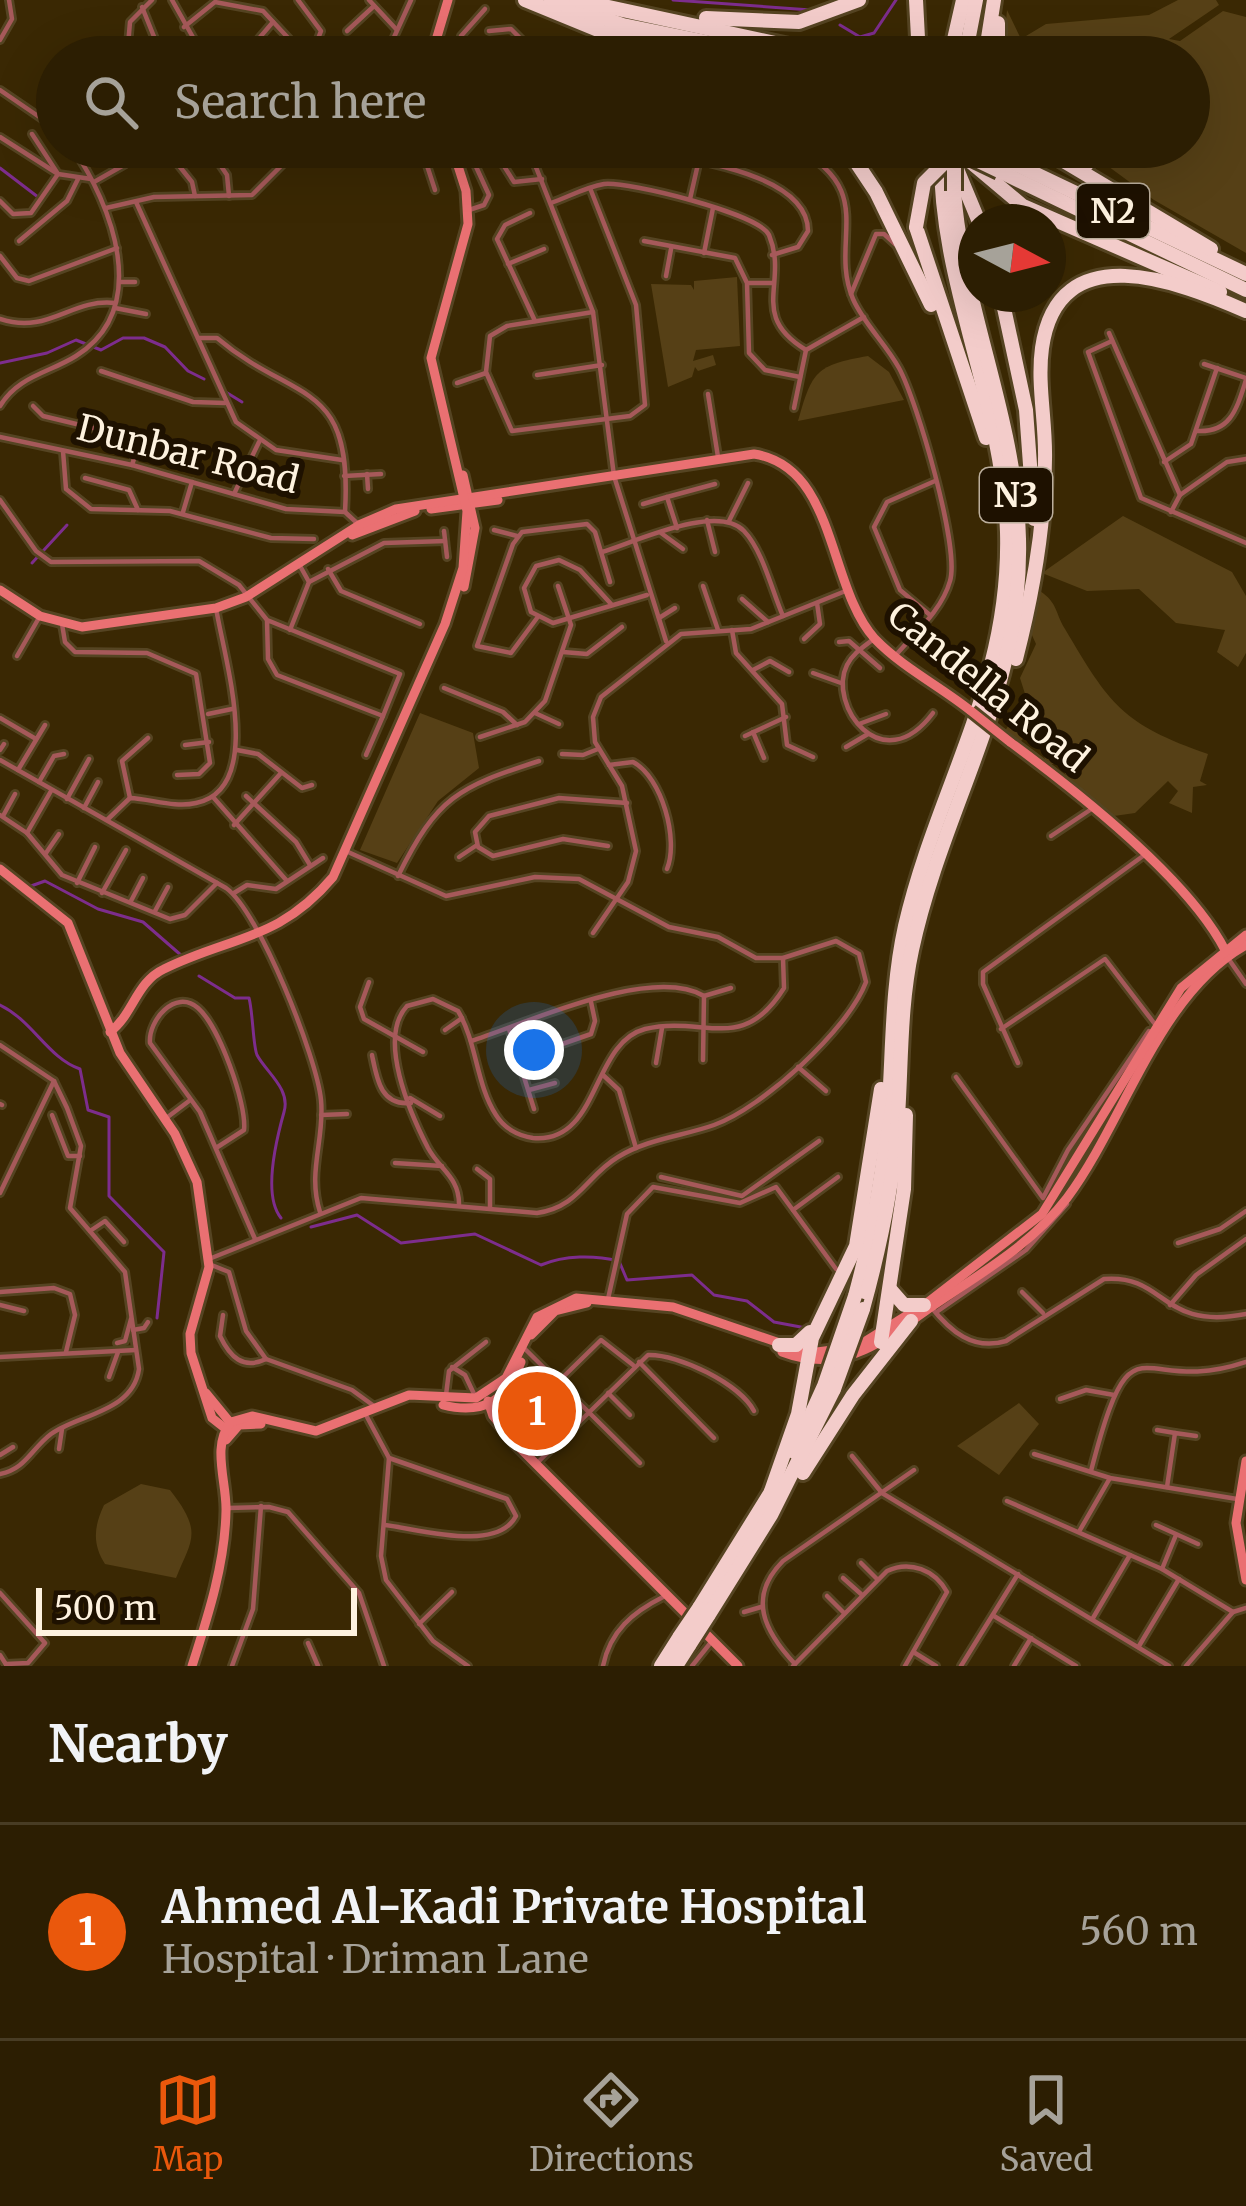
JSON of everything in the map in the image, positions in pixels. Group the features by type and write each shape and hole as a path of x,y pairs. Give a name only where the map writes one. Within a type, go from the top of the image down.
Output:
{"highway":[{"path":"550,0 623,25 677,36"},
{"path":"576,0 746,36"},
{"path":"647,14 781,24 816,20 859,0"},
{"path":"916,0 918,36"},
{"path":"955,36 963,0"},
{"path":"968,36 976,0"},
{"path":"989,36 997,0"},
{"path":"997,0 998,36"},
{"path":"530,2 595,36"},
{"path":"530,2 622,36"},
{"path":"858,168 901,243 966,380"},
{"path":"935,168 924,183 916,227 998,486 1006,576"},
{"name":"N3","path":"859,1303 882,1173 894,999 904,930 924,861 983,705 1006,576 999,456 951,274 950,168"},
{"path":"959,168 973,204"},
{"path":"974,168 1037,213 1246,307"},
{"name":"N2","path":"993,168 1246,290"},
{"name":"N2","path":"1024,168 1246,271"},
{"path":"1075,168 1246,271"},
{"path":"1092,168 1192,238"},
{"name":"N3","path":"661,1666 685,1640 771,1515 829,1388 859,1303 893,1168 901,1044 919,920 1008,663 1019,542 1010,448 948,194"},
{"path":"963,798 998,725 1024,631 1044,508 1042,350 1058,308 1089,281 1130,273 1246,307"},
{"path":"1005,312 1026,410 1033,475 1034,539 1024,631"},
{"path":"771,1491 798,1414 820,1318 856,1246 880,1094 892,966 904,930"},
{"path":"882,1337 906,1163 901,1044"},
{"path":"890,1289 904,1305 930,1307"},
{"path":"774,1345 801,1342 820,1318"},
{"path":"771,1515 783,1505 853,1395 911,1322"},
{"name":"N3","path":"703,1612 829,1388"},
{"name":"N3","path":"676,1666 685,1640"}],"main road":[{"path":"437,36 448,0"},
{"path":"110,1032 158,972 261,936 311,902 348,852 469,572 468,502 431,358 469,209 458,168"},
{"name":"Candella Road","path":"468,502 718,457 764,456 793,470 806,485 848,590 875,638 1093,808 1199,912 1226,952"},
{"path":"360,528 401,514 468,502"},
{"path":"0,590 40,616 62,624 104,628 216,608 246,597 360,528 405,507 468,502"},
{"path":"445,624 466,547 468,502"},
{"path":"446,508 461,517 466,547"},
{"path":"0,872 70,927 110,1032 165,1119 202,1194 209,1261 190,1334 191,1359 220,1444 226,1508 212,1600 192,1665"},
{"path":"882,1337 1021,1246 1070,1194 1158,1021 1185,982 1246,935"},
{"path":"482,1402 506,1378 526,1332 543,1311 575,1298 694,1313 808,1357 842,1352 911,1322 1031,1225 1084,1161 1186,998 1226,952 1246,945"},
{"path":"218,1404 310,1431 414,1400 482,1402 509,1389 525,1349 549,1315 584,1303 676,1315 774,1345"},
{"path":"203,1389 218,1404 230,1428 223,1462"},
{"path":"212,1418 230,1428 252,1422 318,1436 374,1406 409,1395 482,1402 536,1464 738,1666"},
{"path":"220,1444 244,1415"},
{"path":"1246,1461 1240,1499 1246,1580"},
{"path":"1240,1499 1246,1482"}],"street":[{"path":"0,40 12,19 9,0"},
{"path":"128,36 142,7 152,0"},
{"path":"172,0 190,36"},
{"path":"298,0 321,32 319,36"},
{"path":"393,36 411,0"},
{"path":"184,27 220,2 259,9 287,36"},
{"path":"347,31 371,3 396,29"},
{"path":"142,7 154,36"},
{"path":"461,36 485,9"},
{"path":"261,36 273,22"},
{"path":"489,32 511,29 518,36"},
{"path":"0,90 36,114"},
{"path":"32,134 36,140"},
{"path":"0,137 36,160"},
{"path":"49,168 92,181 118,168"},
{"path":"54,168 58,174"},
{"path":"0,406 21,382 92,344 116,305 121,281 117,248 84,168"},
{"path":"181,168 192,182 195,196"},
{"path":"223,168 229,196"},
{"path":"103,209 259,192 281,168"},
{"path":"428,168 435,190"},
{"path":"469,209 484,206 489,195 477,168"},
{"path":"505,168 514,182 527,185 542,179"},
{"path":"537,168 593,311 614,476 667,643"},
{"path":"689,202 697,168"},
{"path":"713,168 779,185 800,203 808,222 804,239 785,254 772,255"},
{"path":"823,168 841,192 850,223 851,294 903,375 953,554 950,582 931,615 896,656"},
{"path":"0,201 21,216 35,211 58,174"},
{"path":"20,241 67,201 78,179"},
{"path":"551,203 613,184 759,222 768,233 772,255 776,322 787,340 806,350 829,342 864,317"},
{"path":"590,188 633,292 646,391 640,412 516,433 503,422 486,373 490,335 593,311"},
{"path":"136,202 225,403 259,442 294,456 342,460"},
{"path":"704,253 713,208"},
{"path":"0,215 7,209"},
{"path":"530,213 499,232 508,264 535,321"},
{"path":"851,294 876,234 901,243"},
{"path":"644,241 735,257 747,283 747,346 753,361 765,370 800,377"},
{"path":"0,256 17,278 28,281 117,248"},
{"path":"508,264 544,249"},
{"path":"666,276 671,249"},
{"path":"121,281 135,282"},
{"path":"747,283 773,283"},
{"path":"0,319 35,326 95,302 146,314"},
{"path":"1108,333 1180,495"},
{"path":"196,338 218,338 242,362 304,388 338,428 345,512"},
{"path":"1112,341 1088,351 1138,493 1246,543"},
{"path":"794,408 806,350"},
{"path":"1197,430 1211,431 1232,418 1246,379 1204,364"},
{"path":"537,375 602,365"},
{"path":"1164,462 1189,447 1217,368"},
{"path":"101,371 193,402 225,403"},
{"path":"457,383 486,373"},
{"path":"708,394 718,457"},
{"path":"32,406 44,416 205,455"},
{"name":"Dunbar Road","path":"0,437 132,465 286,508 345,512 360,528"},
{"path":"132,465 141,437"},
{"path":"234,494 259,442"},
{"path":"63,451 62,480 77,503 91,509 183,513 271,538 314,539"},
{"path":"1171,512 1180,495 1227,462 1246,459"},
{"path":"246,467 290,485"},
{"path":"367,474 368,489"},
{"path":"344,476 380,474"},
{"path":"85,478 129,490 138,510"},
{"path":"931,615 899,590 874,527 886,502 935,481"},
{"path":"183,513 191,482"},
{"path":"728,521 748,483"},
{"path":"643,504 715,484"},
{"path":"667,497 677,528"},
{"path":"0,500 36,551 51,562 191,560 230,578 267,620 400,674 366,755"},
{"path":"602,552 707,520 728,521 749,538 783,616"},
{"path":"707,520 715,552"},
{"path":"494,530 517,536 583,522 592,528 610,582"},
{"path":"444,531 447,557"},
{"path":"661,533 683,550"},
{"path":"477,646 517,536"},
{"path":"290,630 309,581 328,569 384,543 445,541"},
{"path":"612,605 574,565 546,560 532,570 524,589 537,618 554,623 649,594"},
{"path":"299,564 309,581"},
{"path":"328,569 341,591 420,624"},
{"path":"480,737 518,725 548,694 571,619 558,586"},
{"path":"703,586 718,630"},
{"path":"592,933 619,897 637,851 627,803 598,749 593,717 601,698 667,643 688,632 732,631 768,622 848,590"},
{"path":"742,599 768,622"},
{"path":"804,639 820,625 817,603"},
{"path":"130,798 186,805 213,797 233,776 237,751 216,608"},
{"path":"657,620 675,608"},
{"path":"17,656 40,616"},
{"path":"466,641 511,653 537,618"},
{"path":"267,620 268,659 277,674 383,716"},
{"path":"62,624 65,642 75,652 147,653 194,671 206,714 205,771 177,775"},
{"path":"563,652 587,654 622,627"},
{"path":"732,631 734,651 782,704 787,745 813,757"},
{"path":"875,638 847,664 843,682 860,724 868,734 890,742 908,740 933,713"},
{"path":"839,642 849,641 880,668"},
{"path":"753,670 770,661 789,672"},
{"path":"813,673 843,682"},
{"path":"444,688 507,715 518,725"},
{"path":"206,714 232,709"},
{"path":"535,712 559,724"},
{"path":"860,724 886,714"},
{"path":"745,736 786,717"},
{"path":"0,718 36,739"},
{"path":"18,770 45,725"},
{"path":"753,732 764,758"},
{"path":"846,747 868,734"},
{"path":"130,798 123,759 148,738"},
{"path":"185,745 209,742"},
{"path":"562,754 583,755 598,749"},
{"path":"237,751 258,754 281,773 310,787"},
{"path":"39,782 54,756 64,754"},
{"path":"68,799 89,759"},
{"path":"0,760 234,893 261,936 318,1083 321,1115 313,1176 320,1212"},
{"path":"398,876 420,833 463,787 539,761"},
{"path":"609,765 632,762 652,780 670,843 668,869"},
{"path":"0,775 10,766"},
{"path":"234,825 281,773"},
{"path":"84,808 98,782"},
{"path":"26,833 52,790"},
{"path":"15,794 1,816 26,833 60,873 77,883 179,919 217,883"},
{"path":"246,796 296,842 310,865"},
{"path":"213,797 287,881"},
{"path":"477,845 477,826 494,815 564,797 627,803"},
{"path":"107,820 130,798"},
{"path":"1051,836 1093,808"},
{"path":"560,825 563,839"},
{"path":"46,853 58,834"},
{"path":"477,845 498,856 563,839 608,846"},
{"path":"459,856 477,845"},
{"path":"77,883 94,847"},
{"path":"102,893 126,850"},
{"path":"209,1261 320,1212 371,1197 538,1213 558,1209 585,1192 613,1160 636,1148 735,1117 797,1066 846,1015 864,987 866,971 859,954 836,941 820,941 783,958 755,958 718,937 669,927 619,897 566,876 535,877 451,896 348,852"},
{"path":"1018,1064 983,972 1143,856"},
{"path":"234,893 250,885 272,890 322,858"},
{"path":"131,901 143,878"},
{"path":"155,911 168,887"},
{"path":"1226,952 1246,984"},
{"path":"459,1204 457,1184 430,1150 391,1036 403,1010 425,999 450,1005 462,1018 494,1112 508,1128 526,1137 553,1136 569,1127 625,1040 662,1028 741,1028 762,1016 784,988 783,958"},
{"path":"956,1077 1043,1198 1068,1150 1158,1021 1105,959 1001,1029"},
{"path":"369,982 361,1012 368,1024 423,1052"},
{"path":"471,1041 646,987 688,988 704,996 731,988"},
{"path":"703,1060 704,996"},
{"path":"519,1059 588,1036 596,1022 591,1002"},
{"path":"216,1148 244,1130 237,1086 203,1013 191,1004 176,1003 159,1015 149,1040 191,1100 255,1239"},
{"path":"446,1030 462,1018"},
{"path":"656,1063 662,1028"},
{"path":"509,1029 534,1109"},
{"path":"0,1045 54,1081 79,1134 80,1156 70,1208 121,1262 137,1379 107,1410 62,1429 22,1466 0,1474"},
{"path":"372,1055 384,1094 398,1104 411,1101 440,1116"},
{"path":"797,1066 826,1091"},
{"path":"603,1075 619,1090 636,1148"},
{"path":"0,1193 54,1081"},
{"path":"529,1090 555,1083"},
{"path":"165,1119 191,1100"},
{"path":"321,1115 347,1114"},
{"path":"52,1115 68,1156 80,1156"},
{"path":"661,1177 742,1196 819,1141"},
{"path":"1068,1150 1084,1161"},
{"path":"1,1158 11,1166"},
{"path":"395,1163 442,1166"},
{"path":"477,1169 490,1179 490,1208"},
{"path":"793,1210 838,1177"},
{"path":"608,1299 629,1210 653,1187 744,1203 776,1187 836,1269"},
{"path":"1178,1243 1220,1229 1246,1211"},
{"path":"90,1231 105,1221 124,1242"},
{"path":"1170,1305 1190,1280 1246,1239"},
{"path":"209,1261 229,1271 246,1331 266,1359 358,1393 374,1406"},
{"path":"930,1307 960,1336 987,1344 1006,1341 1090,1283 1111,1278 1141,1284 1202,1320 1246,1314"},
{"path":"0,1292 54,1288 70,1294 75,1315 66,1353"},
{"path":"1022,1292 1044,1314"},
{"path":"0,1306 24,1311"},
{"path":"224,1315 220,1336 234,1358 251,1365 266,1359"},
{"path":"117,1342 125,1341 131,1319"},
{"path":"133,1330 148,1322"},
{"path":"558,1382 601,1340 637,1364 714,1438"},
{"path":"446,1400 452,1366 486,1342"},
{"path":"525,1349 640,1463"},
{"path":"0,1357 136,1350"},
{"path":"109,1377 118,1352"},
{"path":"536,1464 652,1354 678,1361 743,1395 754,1411"},
{"path":"1091,1471 1114,1395 1126,1374 1139,1366 1210,1372 1246,1362"},
{"path":"452,1366 482,1402"},
{"path":"1060,1400 1086,1390 1114,1395"},
{"path":"358,1393 364,1415 389,1458 383,1570 418,1624 467,1666"},
{"path":"608,1393 630,1415"},
{"path":"59,1449 62,1429"},
{"path":"1157,1430 1196,1436"},
{"path":"1167,1487 1175,1433"},
{"path":"0,1455 13,1448"},
{"path":"1034,1454 1110,1478 1240,1499"},
{"path":"852,1456 882,1493 1169,1666"},
{"path":"385,1525 486,1535 508,1528 517,1516 507,1499 389,1458"},
{"path":"904,1666 944,1603 945,1588 913,1566 893,1568 877,1579 794,1665 770,1635 760,1607 766,1580 783,1561 914,1470"},
{"path":"1078,1532 1110,1478"},
{"path":"1007,1501 1162,1569 1233,1612"},
{"path":"232,1666 253,1610 261,1506"},
{"path":"226,1508 261,1506 288,1512 359,1593 384,1666"},
{"path":"1156,1525 1198,1544"},
{"path":"1162,1569 1177,1534"},
{"path":"1093,1619 1130,1556"},
{"path":"861,1563 877,1579"},
{"path":"961,1666 1018,1574"},
{"path":"843,1578 862,1595"},
{"path":"1138,1647 1179,1579"},
{"path":"418,1624 452,1592"},
{"path":"0,1593 45,1643 28,1663 6,1665 0,1655"},
{"path":"603,1666 610,1641 627,1619 667,1595"},
{"path":"827,1596 844,1613"},
{"path":"745,1612 760,1607"},
{"path":"1186,1666 1233,1612 1246,1608"},
{"path":"992,1615 1076,1666"},
{"path":"1015,1666 1031,1638"},
{"path":"692,1666 712,1641"},
{"path":"308,1643 317,1666"},
{"path":"913,1652 935,1666"}],"shaded area":[{"path":"1178,0 1216,0 1219,5 1173,36 1026,36 1046,24 1149,15"},
{"path":"1007,10 1020,36 1005,36"},
{"path":"1223,11 1246,17 1246,253 1154,200 1111,168 1210,168 1210,36 1187,36"},
{"path":"737,277 740,346 696,350 693,361 713,355 716,365 698,371 695,367 692,377 668,387 651,284 691,285 694,290 694,281"},
{"path":"868,356 889,372 904,400 798,421 819,373"},
{"path":"1123,516 1232,572 1246,596 1246,653 1238,667 1217,652 1225,630 1176,623 1139,589 1087,591 1042,573"},
{"path":"1040,591 1121,709 1156,732 1208,754 1200,781 1207,785 1193,787 1192,813 1169,803 1178,791 1168,781 1135,813 1114,816 1073,789 1060,764 1046,764 1040,739 1027,734 1016,747 1005,731 1026,697 1020,678 1036,644 1031,633"},
{"path":"420,713 473,733 479,768 438,801 397,863 360,850"},
{"path":"1019,1403 1039,1424 999,1475 957,1446"},
{"path":"141,1484 170,1490 191,1527 190,1545 176,1578 105,1564 98,1549 96,1528 104,1505"}],"waterway":[{"path":"673,0 811,10"},
{"path":"864,36 874,33 896,0"},
{"path":"840,25 858,36"},
{"path":"0,168 38,197"},
{"path":"0,363 47,353 76,340 101,350 123,338 144,338 165,347 188,371 204,379"},
{"path":"224,391 242,402"},
{"path":"32,563 67,525"},
{"path":"31,886 45,881 98,909 143,922 182,956"},
{"path":"199,976 235,998 249,998 257,1055 284,1096 272,1181 281,1218"},
{"path":"0,1005 59,1057 80,1069 88,1110 109,1117 109,1196 164,1252 157,1318"},
{"path":"311,1227 357,1215 401,1243 475,1234 541,1265 590,1257 619,1261 627,1280 692,1275 714,1295 747,1301 774,1322 806,1328"}],"place":[{"name":"Ahmed Al-Kadi Private Hospital","path":"537,1411"}]}
